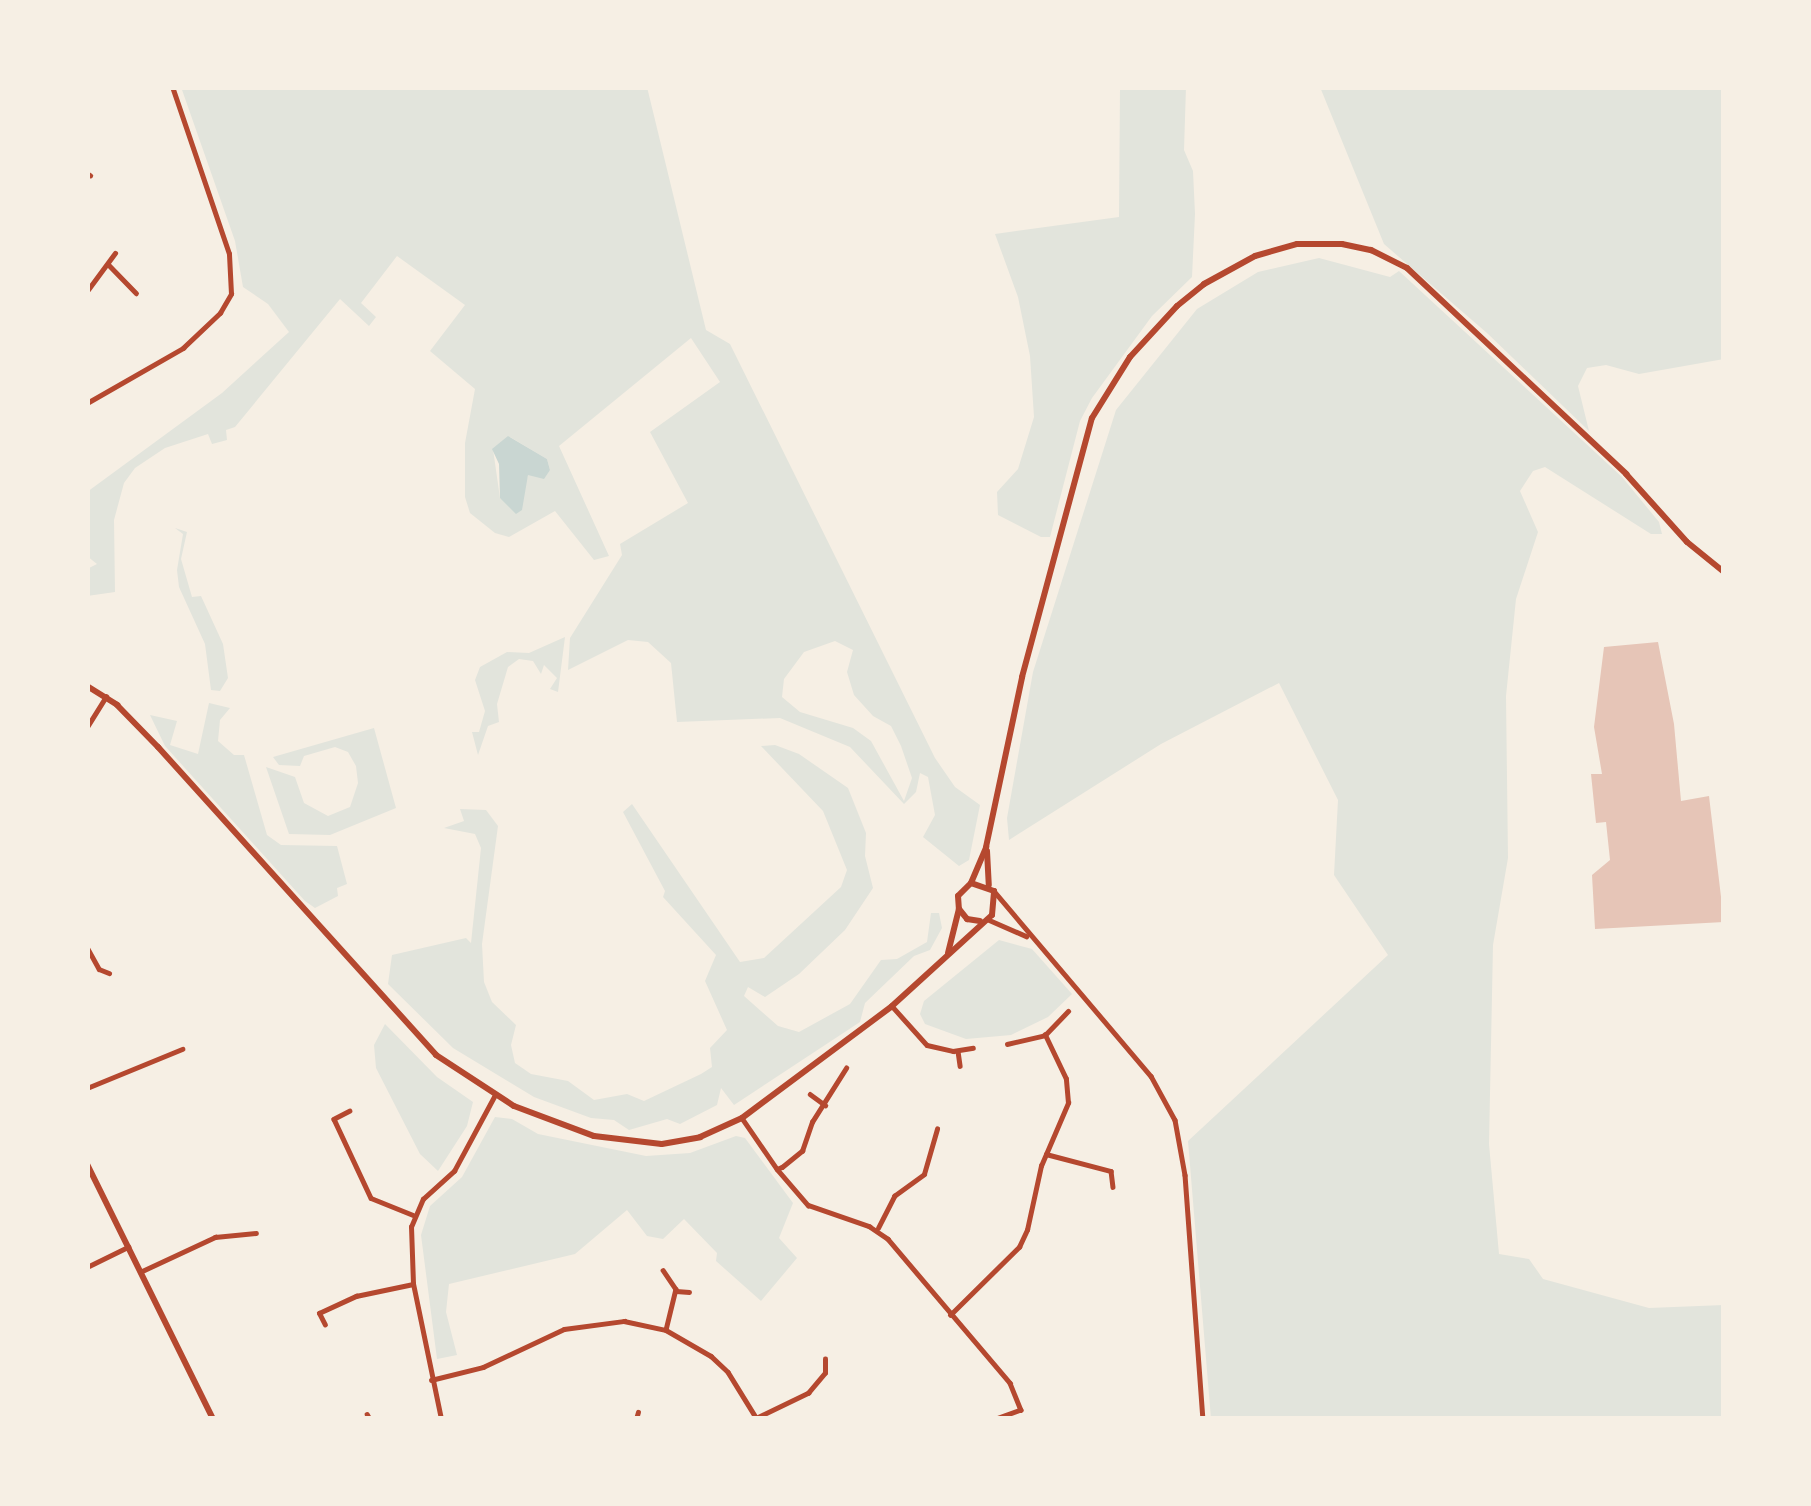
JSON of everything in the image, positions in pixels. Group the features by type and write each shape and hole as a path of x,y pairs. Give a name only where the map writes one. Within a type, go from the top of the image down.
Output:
{"street":[{"path":"88,401 183,348 230,300 229,254 172,87"},
{"path":"946,956 958,896 971,883 986,847 1022,677 1092,418 1130,357 1177,306 1204,284 1255,256 1324,242 1371,250 1407,268 1625,474 1687,542 1724,572"},
{"path":"87,291 115,253"},
{"path":"109,265 136,293"},
{"path":"87,686 106,697 158,747 413,1034 495,1095 558,1125 632,1144 682,1141 742,1118 892,1006 997,903 986,847"},
{"path":"87,727 106,697"},
{"path":"971,883 991,889 1150,1076 1175,1120 1186,1175 1203,1419"},
{"path":"959,909 968,919 984,920 1031,938"},
{"path":"87,947 99,969 110,973"},
{"path":"892,1006 923,1042 958,1051 973,1048"},
{"path":"1007,1044 1045,1035 1068,1011"},
{"path":"950,1315 1019,1247 1046,1154 1065,1117 1067,1083 1045,1035"},
{"path":"87,1088 182,1049"},
{"path":"958,1051 960,1066"},
{"path":"777,1169 799,1156 846,1068"},
{"path":"1067,1083 1080,1079"},
{"path":"810,1094 825,1105"},
{"path":"441,1419 412,1284 413,1215 454,1172 495,1095"},
{"path":"350,1112 334,1119 371,1198 413,1215"},
{"path":"742,1118 808,1205 878,1230 997,1364 1024,1419"},
{"path":"878,1230 892,1198 922,1177 937,1129"},
{"path":"920,1146 932,1149"},
{"path":"1046,1154 1111,1171"},
{"path":"1111,1171 1119,1162"},
{"path":"87,1164 213,1419"},
{"path":"1111,1171 1114,1187"},
{"path":"243,1231 244,1221"},
{"path":"140,1272 215,1237 256,1233"},
{"path":"87,1268 128,1247"},
{"path":"1019,1247 1030,1254"},
{"path":"663,1270 676,1291 666,1330"},
{"path":"319,1313 364,1292 412,1284"},
{"path":"676,1291 689,1292"},
{"path":"314,1302 325,1325"},
{"path":"431,1380 483,1367 547,1335 614,1320 666,1330 728,1372 756,1419 803,1397 825,1373 825,1359"},
{"path":"825,1373 834,1379"},
{"path":"996,1419 1021,1410"}],"shaded area":[{"path":"181,87 647,87 706,330 730,344 935,758 955,787 980,805 969,860 959,866 923,837 935,815 928,777 920,773 916,792 904,804 850,747 780,718 677,722 671,663 648,642 628,640 568,670 570,638 622,555 620,544 688,503 650,432 720,382 691,338 559,446 609,556 594,560 555,511 509,537 495,533 470,513 465,497 465,443 475,389 430,351 465,305 397,256 361,303 376,317 369,326 340,299 235,427 226,430 227,440 212,444 208,434 165,448 135,468 124,483 114,520 115,592 87,596 87,569 97,564 87,556 87,492 222,393 289,332 268,304 243,287 235,241","holes":["510,437 547,459 550,470 528,475 521,501 500,498 493,449","835,641 853,650 847,672 854,695 873,716 891,726 901,746 912,778 904,801 871,741 853,728 800,712 782,697 784,679 804,652"]},
{"path":"1120,87 1186,87 1184,150 1193,171 1195,214 1192,277 1152,316 1092,398 1080,421 1050,537 1041,537 998,515 997,492 1018,469 1034,417 1030,356 1018,297 995,234 1119,217"},
{"path":"1320,87 1724,87 1724,359 1639,374 1606,365 1587,368 1578,386 1589,431 1487,333 1384,244"},
{"path":"1319,258 1390,277 1399,271 1622,477 1659,522 1662,534 1651,534 1545,467 1533,471 1520,491 1538,532 1516,599 1506,696 1508,858 1493,945 1489,1144 1499,1254 1529,1259 1543,1279 1649,1308 1724,1305 1724,1419 1211,1419 1188,1141 1388,955 1334,875 1338,800 1279,683 1161,744 1009,840 1007,818 1033,672 1116,410 1197,309 1258,272"},
{"path":"508,436 547,459 550,470 544,479 528,475 522,510 516,514 500,498 499,464 492,449"},
{"path":"175,528 187,532 181,559 192,597 201,596 223,644 228,678 220,691 211,690 205,644 179,587 177,570 183,534"},
{"path":"565,637 558,692 550,689 557,678 544,665 541,674 533,661 519,659 508,667 497,704 499,722 488,726 478,755 472,732 479,732 485,711 475,680 480,667 507,652 529,653"},
{"path":"209,703 230,708 220,720 218,741 234,755 244,755 267,835 281,845 337,846 347,884 337,888 338,896 315,908 305,901 165,746 150,715 177,721 170,745 198,754"},
{"path":"374,728 396,808 330,835 289,834 266,767 295,777 304,803 328,816 350,807 358,783 356,766 348,752 335,747 304,756 300,766 279,765 273,757"},
{"path":"775,745 799,754 848,788 866,833 865,856 873,888 845,930 799,974 765,997 748,987 744,996 778,1026 799,1032 850,1004 881,960 897,959 927,942 931,913 939,913 942,928 930,950 914,956 865,1003 860,1022 734,1105 721,1088 717,1105 680,1124 667,1119 629,1130 614,1120 591,1118 534,1097 453,1048 388,984 392,955 466,938 471,943 481,848 475,834 444,828 464,821 460,809 486,810 498,826 482,944 484,982 492,1002 516,1025 511,1045 515,1063 531,1074 568,1081 594,1100 627,1094 644,1101 701,1074 712,1067 710,1048 727,1030 705,981 716,955 663,897 665,891 623,812 632,804 740,962 764,958 841,887 847,870 823,811 761,746"},
{"path":"999,940 1032,949 1072,994 1048,1017 1011,1035 966,1039 925,1024 920,1014 924,1001"},
{"path":"385,1024 437,1077 473,1102 467,1126 438,1171 420,1154 376,1068 374,1045"},
{"path":"495,1117 512,1119 538,1134 646,1156 690,1153 736,1136 745,1138 793,1203 779,1238 797,1258 761,1301 716,1261 717,1253 684,1219 663,1239 647,1236 627,1210 575,1254 449,1284 446,1312 457,1355 437,1359 421,1235 430,1206 462,1177"}],"building":[{"path":"1658,642 1674,724 1681,801 1709,796 1724,922 1595,929 1592,875 1610,860 1606,822 1596,823 1591,774 1602,774 1594,727 1604,647"}]}
